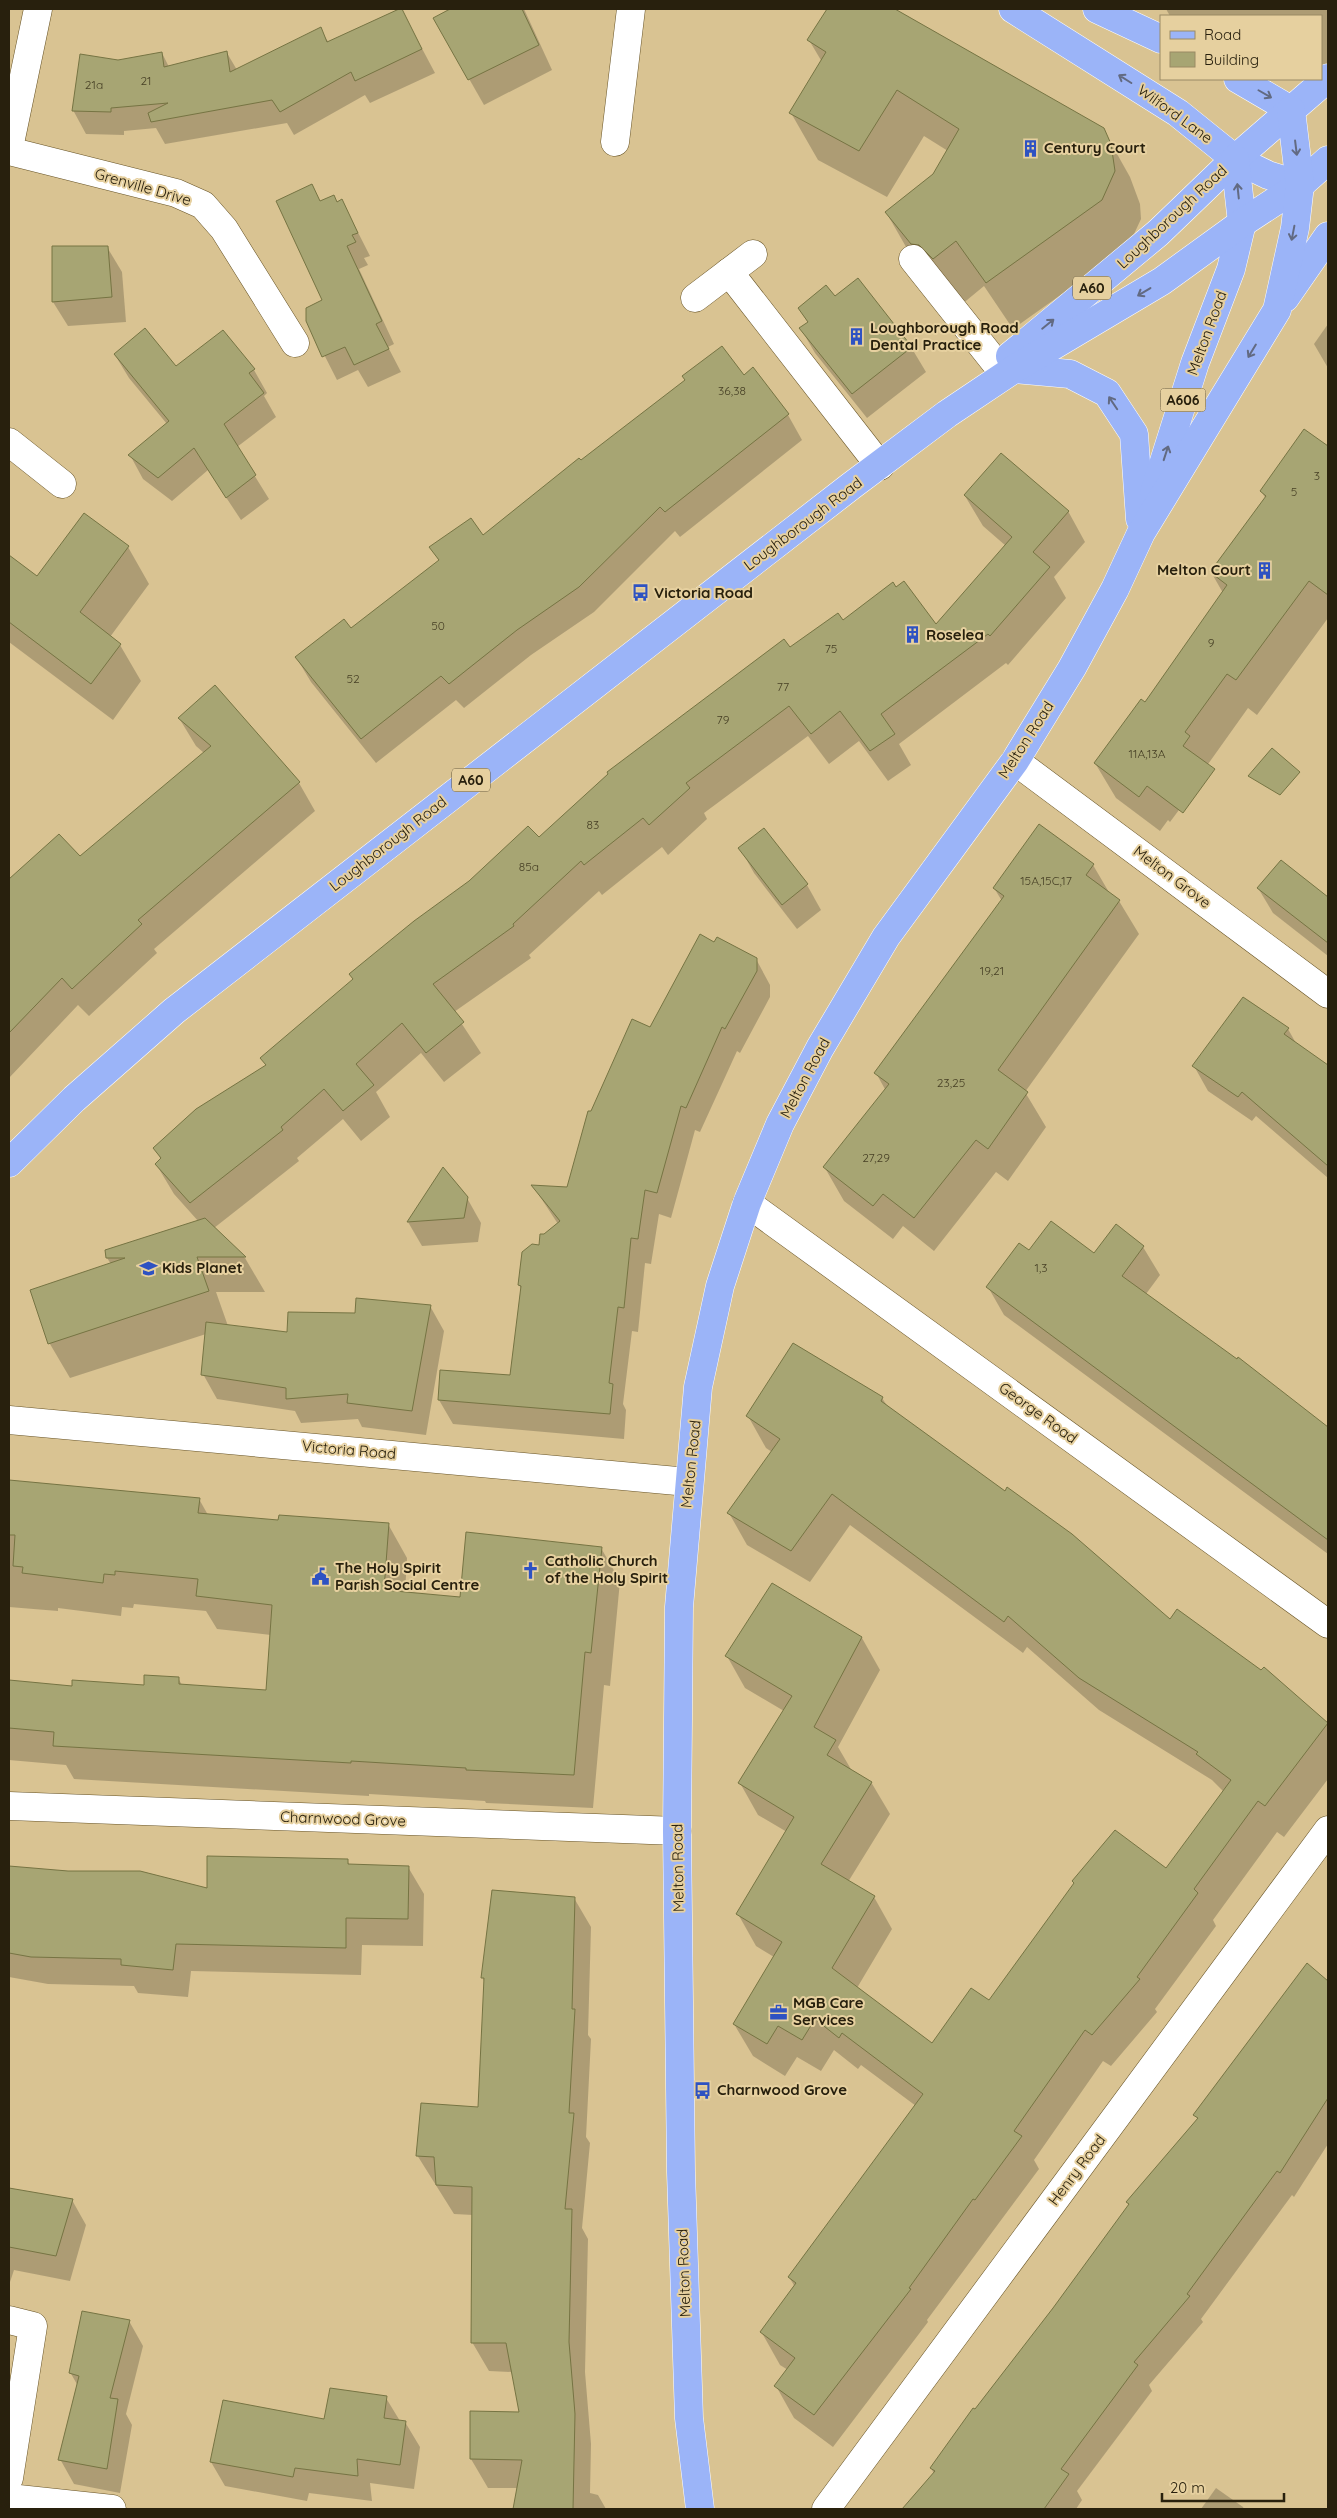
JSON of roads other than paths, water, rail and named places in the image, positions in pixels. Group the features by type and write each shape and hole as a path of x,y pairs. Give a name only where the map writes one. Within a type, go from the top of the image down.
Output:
{"main road":[{"name":"Wilford Lane","path":"1013,9 1178,113 1235,159 1268,175 1300,185"},
{"path":"1097,9 1160,39"},
{"name":"Loughborough Road","path":"9,1163 74,1099 189,999 1006,367 1158,233 1235,159 1328,78"},
{"path":"1240,80 1291,110 1300,185"},
{"name":"Melton Road","path":"1141,533 1195,363 1231,269 1242,223 1235,159"},
{"name":"Loughborough Road","path":"1006,367 1162,281 1242,223 1300,185 1328,160"},
{"name":"Melton Road","path":"700,2509 690,2418 684,2306 677,1831 679,1607 688,1482 702,1369 720,1286 747,1203 780,1124 820,1048 886,937 1015,761 1072,668 1115,589 1141,533 1277,310 1295,228 1300,185"},
{"path":"1277,310 1328,236"},
{"path":"1006,367 1070,374 1107,394 1134,434 1141,533"}],"street":[{"path":"9,149 38,9"},
{"path":"615,142 631,9"},
{"name":"Grenville Drive","path":"9,149 176,193 204,205 224,229 295,343"},
{"path":"695,298 753,254"},
{"path":"913,259 1006,367"},
{"path":"729,272 880,466"},
{"path":"9,442 62,484"},
{"name":"Melton Grove","path":"1015,761 1328,994"},
{"name":"George Road","path":"747,1203 1328,1624"},
{"name":"Victoria Road","path":"9,1420 688,1482"},
{"name":"Charnwood Grove","path":"9,1806 677,1831"},
{"name":"Henry Road","path":"826,2509 1328,1830"},
{"path":"9,2320 33,2326 11,2493 112,2509"}],"place":[{"name":"Century Court","path":"1030,148"},
{"name":"Loughborough Road Dental Practice","path":"856,337"},
{"name":"Melton Court","path":"1265,570"},
{"name":"Victoria Road","path":"640,593"},
{"name":"Roselea","path":"912,635"},
{"name":"Kids Planet","path":"148,1268"},
{"name":"Catholic Church of the Holy Spirit","path":"531,1570"},
{"name":"The Holy Spirit Parish Social Centre","path":"321,1577"},
{"name":"MGB Care Services","path":"779,2012"},
{"name":"Charnwood Grove","path":"703,2090"}]}
